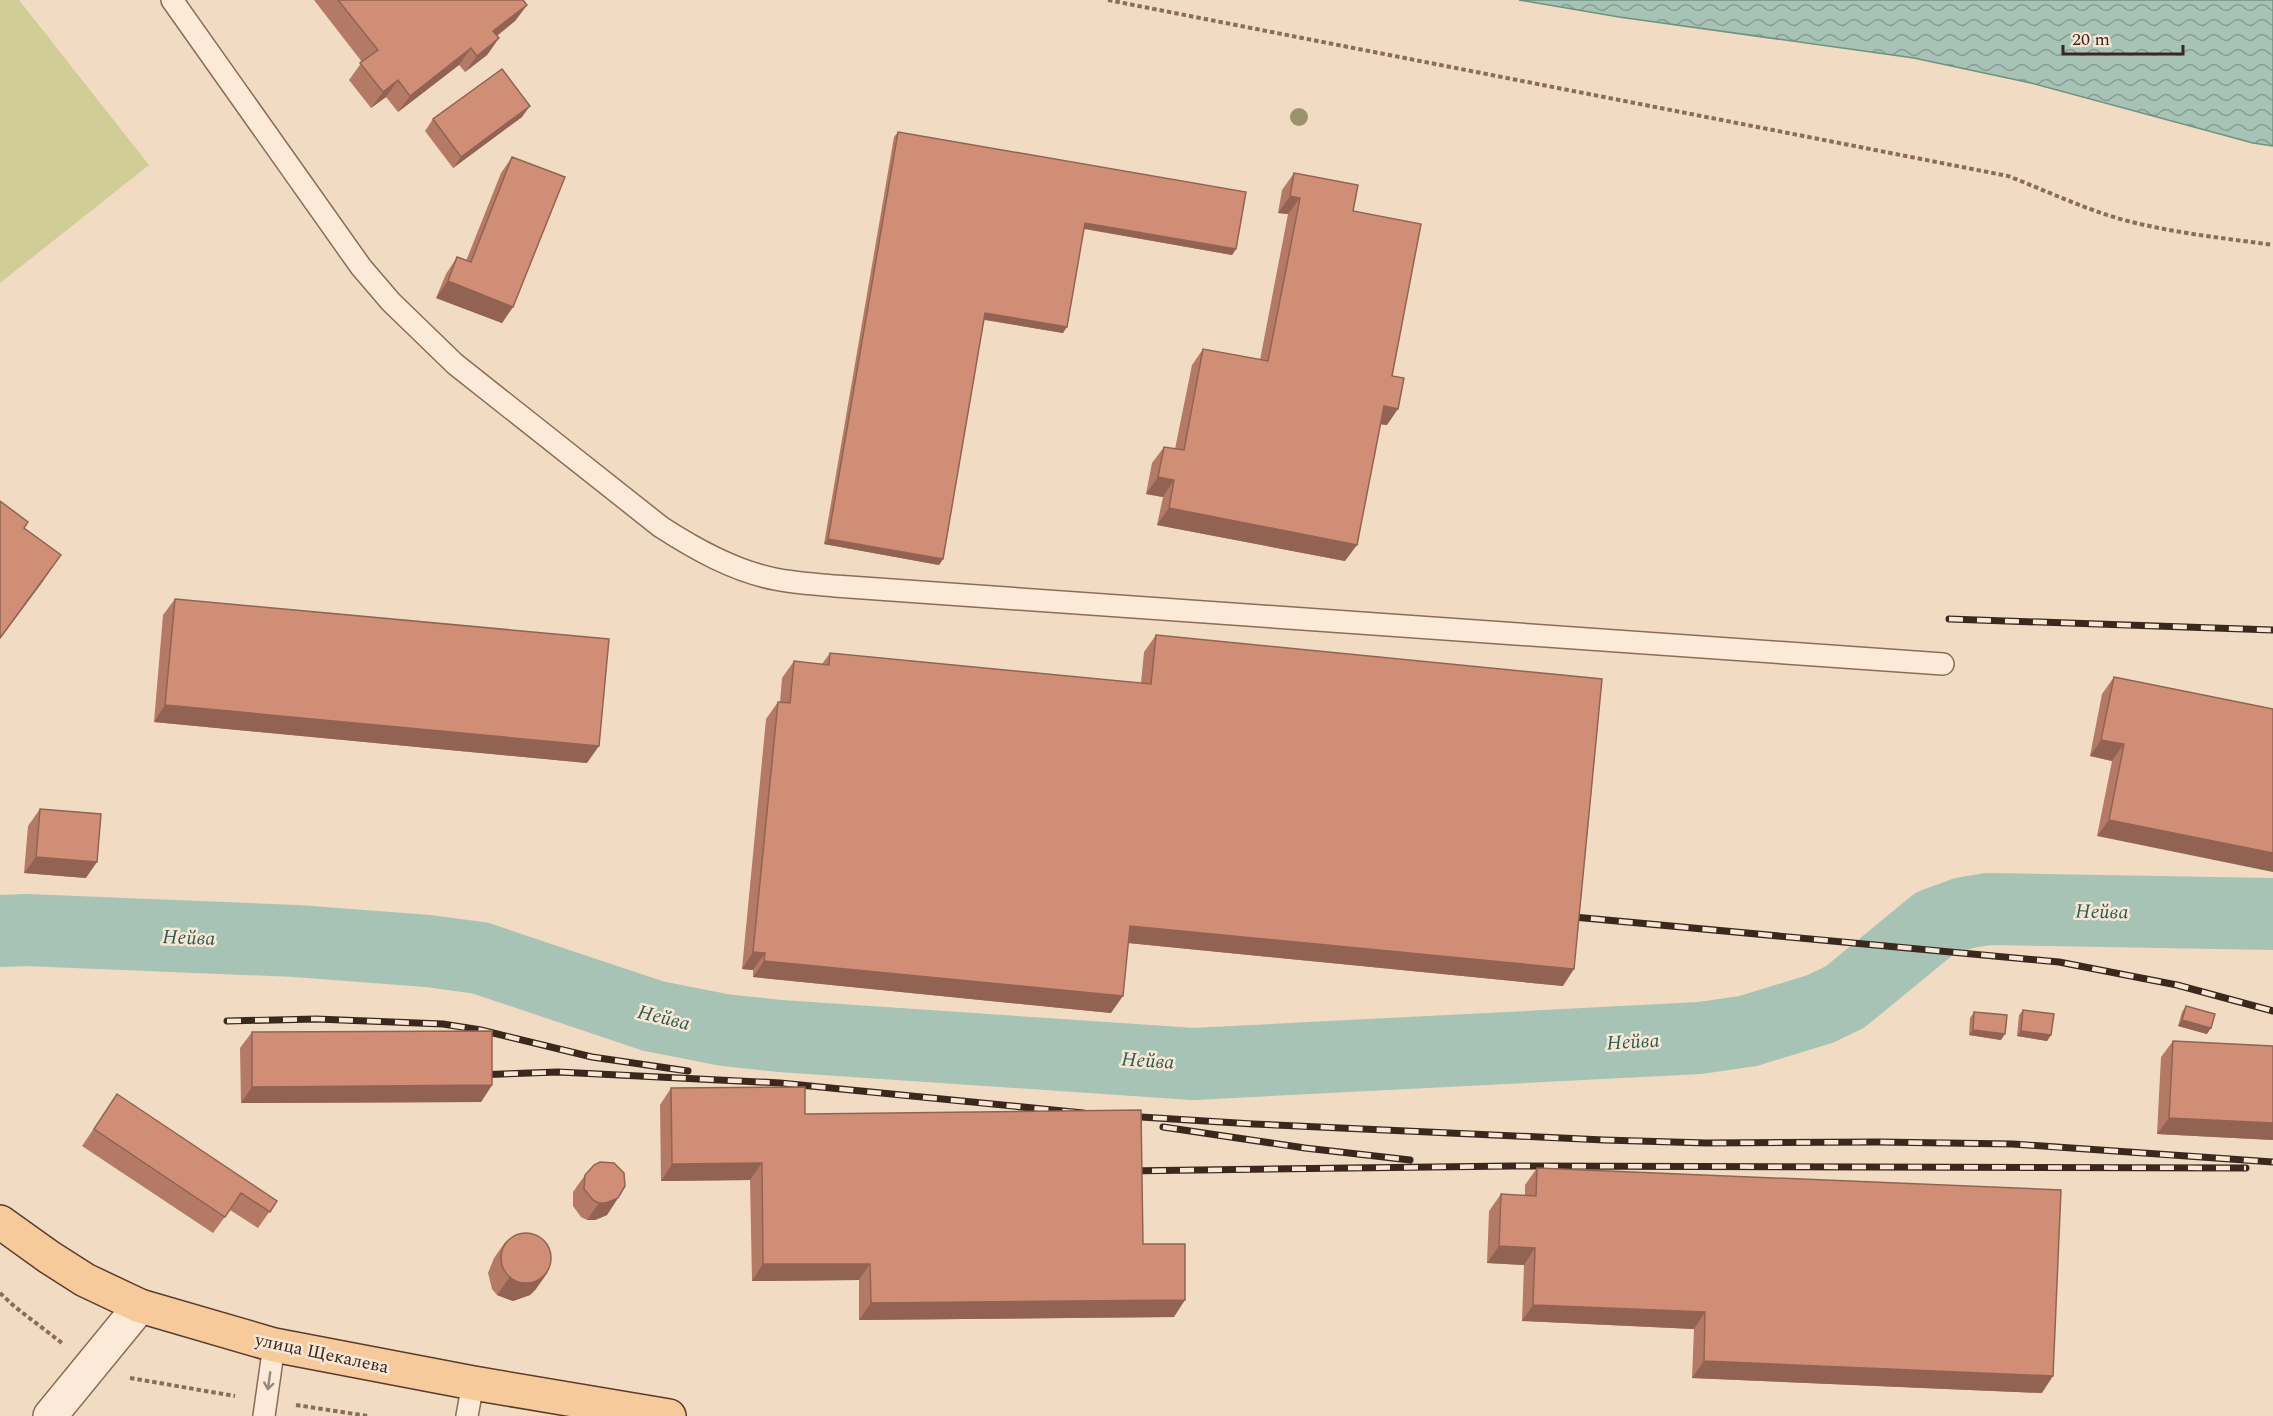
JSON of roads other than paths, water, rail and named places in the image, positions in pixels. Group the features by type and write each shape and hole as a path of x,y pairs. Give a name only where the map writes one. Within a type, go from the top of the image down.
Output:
{"main road":[{"name":"улица Щекалева","path":"0,1222 85,1280 140,1306 274,1345 473,1383 669,1416"}],"street":[{"path":"50,1416 140,1306"}],"lane":[{"path":"172,0 361,267 422,334 455,364 661,527 693,548 735,566 774,579 835,586 1943,664"},
{"path":"265,1408 274,1345"},
{"path":"467,1416 473,1383"}],"water":[{"path":"1519,0 2273,0 2273,146 2253,143 2031,83 1914,58 1619,17"}],"waterway":[{"name":"Нейва","path":"0,931 26,930 296,941 428,951 480,958 653,1016 724,1030 780,1036 1193,1064 1700,1038 1748,1031 1820,1009 1845,997 1934,924 1964,913 1988,909 2273,914"}],"railway":[{"path":"1949,619 2273,630"},
{"path":"1563,916 2059,962 2177,985 2273,1011"},
{"path":"227,1021 316,1019 443,1024 481,1030 592,1057 688,1071"},
{"path":"476,1075 558,1072 780,1083 1083,1113"},
{"path":"1125,1116 1604,1140 1707,1143 2013,1144 2273,1162"},
{"path":"1163,1127 1305,1148 1410,1160"},
{"path":"1124,1171 1512,1166 2246,1168"}]}
